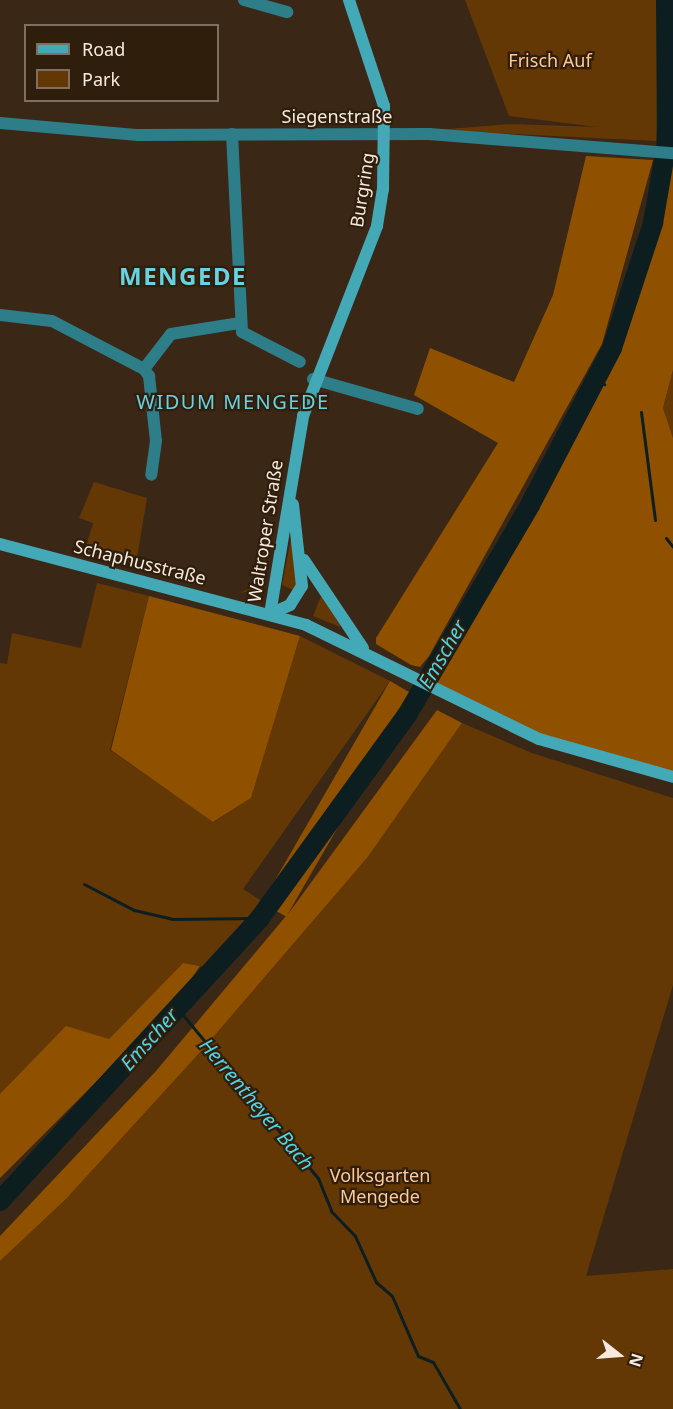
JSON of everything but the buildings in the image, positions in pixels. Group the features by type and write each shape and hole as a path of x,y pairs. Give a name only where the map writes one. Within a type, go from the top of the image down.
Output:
{"main road":[{"name":"Burgring","path":"313,379 377,226 388,134 378,81 349,0"},
{"name":"Waltroper Straße","path":"313,379 270,614 364,650 453,698 539,739 673,777"},
{"path":"270,614 298,595 302,557 291,492"},
{"name":"Schaphusstraße","path":"0,544 270,614"},
{"path":"302,557 364,650"}],"street":[{"path":"244,0 287,12"},
{"name":"Siegenstraße","path":"0,123 120,135 388,134 673,153"},
{"path":"232,134 241,327"},
{"path":"0,315 52,321 144,369 150,376 156,441 151,475"},
{"path":"144,369 171,334 241,327 300,362"},
{"path":"313,379 418,409"}],"green space":[{"name":"Frisch Auf","path":"465,0 664,0 656,141 435,130 510,124 597,127 509,116"},
{"path":"673,370 673,438 663,408"},
{"path":"94,482 147,498 136,564 85,550 93,523 79,518"},
{"path":"271,529 262,580 255,590 240,593 252,587"},
{"path":"291,538 299,569 295,591 282,585"},
{"path":"97,583 149,596 110,750 214,822 251,798 300,636 390,681 243,889 265,903 211,968 183,963 109,1039 0,1094 0,663 7,664 12,633 81,648"},
{"path":"321,596 340,625 340,627 313,616"},
{"name":"Volksgarten Mengede","path":"462,723 532,753 673,798 673,985 586,1276 673,1269 673,1409 0,1409 0,1261 66,1199 203,1049 367,858"}],"shaded area":[{"path":"666,0 673,0 673,370 663,408 673,438 673,777 566,748 425,684 578,418 631,302 653,223 667,142"},
{"path":"586,156 653,160 602,344 429,656 420,667 411,665 376,644 376,638 498,443 414,395 430,348 514,382 553,295"},
{"path":"149,596 300,636 251,798 213,822 111,750"},
{"path":"390,681 414,695 286,917 262,903"},
{"path":"437,710 462,723 367,858 203,1049 66,1199 0,1261 0,1236 156,1071 291,910"},
{"path":"183,963 200,966 175,1003 0,1178 0,1094 66,1026 109,1039"}],"waterway":[{"name":"Emscher","path":"0,1201 260,918 407,715 530,505 612,348 653,223 667,142 666,0"},
{"path":"597,379 604,384"},
{"path":"641,412 655,520"},
{"path":"666,538 673,547"},
{"path":"84,884 134,910 172,919 260,918"},
{"name":"Herrentheyer Bach","path":"178,1009 318,1178 331,1211 355,1236 376,1282 392,1296 418,1356 433,1362 460,1409"}],"district":[{"name":"MENGEDE","path":"183,276"},
{"name":"WIDUM MENGEDE","path":"233,401"}]}
